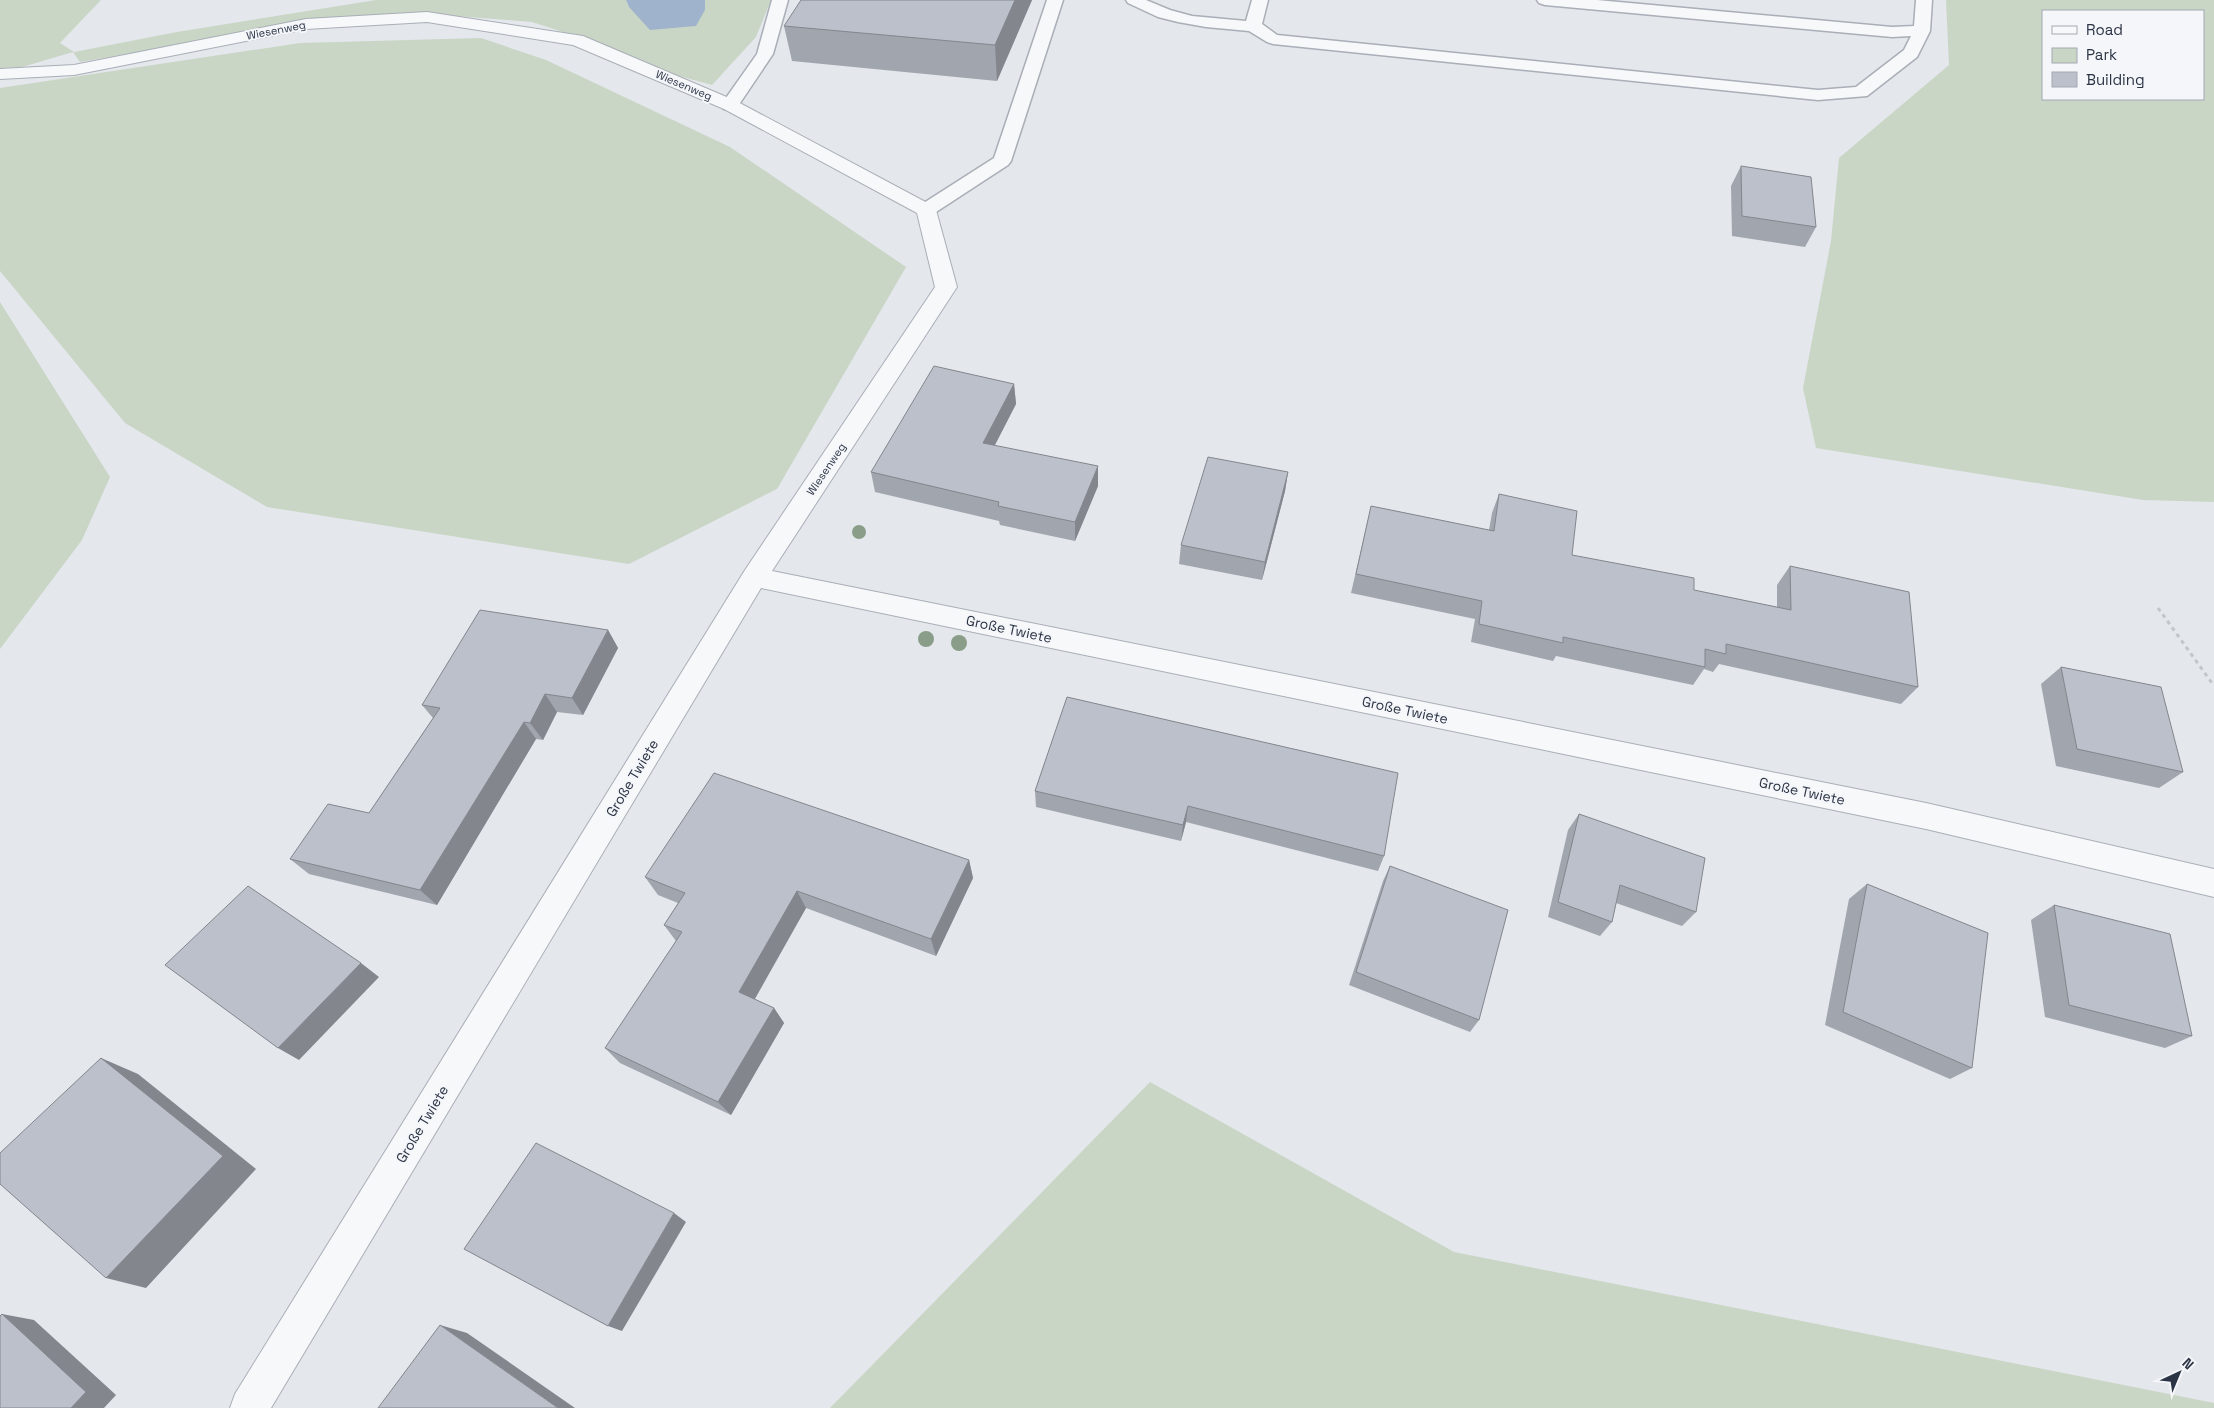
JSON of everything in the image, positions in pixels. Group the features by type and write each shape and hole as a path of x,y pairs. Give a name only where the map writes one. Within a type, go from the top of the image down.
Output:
{"street":[{"name":"Wiesenweg","path":"0,74 74,70 306,24 427,17 577,40 730,105 926,210 946,287 754,577"},
{"name":"Große Twiete","path":"250,1408 754,577 1926,816 2214,882"}],"lane":[{"path":"730,105 765,54 780,0"},
{"path":"926,210 1002,161 1055,0"},
{"path":"1134,0 1173,18 1194,22 1253,26 1273,39 1818,95 1861,92 1911,53 1922,31 1924,0"},
{"path":"1253,26 1260,0"},
{"path":"1545,0 1892,32 1922,31"}],"path":[{"path":"2158,608 2214,686"}],"green space":[{"path":"0,0 101,0 60,43 74,52 177,32 376,0 626,0 629,7 705,10 705,0 771,0 756,37 712,85 679,76 600,44 532,22 431,14 319,21 80,62 73,52 22,67 0,68"},
{"path":"1946,0 2214,0 2214,502 2143,500 1816,448 1803,388 1831,241 1839,158 1949,65"},
{"path":"481,38 546,60 730,147 906,267 777,489 629,564 267,507 125,423 0,271 0,88 300,43"},
{"path":"0,302 110,477 82,540 0,649"},
{"path":"1150,1082 1454,1252 2214,1403 2214,1408 830,1408"}],"water":[{"path":"626,0 705,0 705,10 696,26 650,30 629,7"}],"building":[{"path":"801,0 1015,0 995,45 784,26"},
{"path":"1741,166 1811,177 1816,227 1742,216"},
{"path":"934,366 1014,384 983,443 1098,466 1075,522 998,506 999,502 871,472"},
{"path":"1208,457 1288,472 1265,562 1181,545"},
{"path":"1499,494 1577,511 1572,555 1694,578 1694,590 1791,610 1790,566 1909,592 1918,687 1726,644 1726,654 1705,649 1705,667 1563,637 1563,643 1479,624 1482,601 1356,574 1371,506 1494,531"},
{"path":"480,610 608,630 572,698 545,694 530,723 524,722 420,890 290,859 328,804 369,813 440,708 422,705"},
{"path":"2061,667 2161,687 2183,772 2077,749"},
{"path":"1067,697 1398,773 1384,856 1188,806 1183,825 1035,791"},
{"path":"714,773 969,860 931,939 797,891 739,992 774,1008 718,1102 605,1048 682,932 664,925 685,893 645,877"},
{"path":"1579,814 1705,858 1696,912 1620,885 1612,922 1558,902"},
{"path":"1390,866 1508,910 1479,1020 1356,972"},
{"path":"1867,884 1988,933 1972,1068 1843,1012"},
{"path":"248,886 361,963 278,1048 165,965"},
{"path":"2054,905 2170,934 2192,1036 2069,1005"},
{"path":"101,1058 223,1156 106,1278 0,1184 0,1153"},
{"path":"536,1143 674,1213 608,1326 464,1249"},
{"path":"2,1314 86,1392 71,1408 0,1408 0,1316"},
{"path":"440,1325 558,1408 378,1408"}]}
